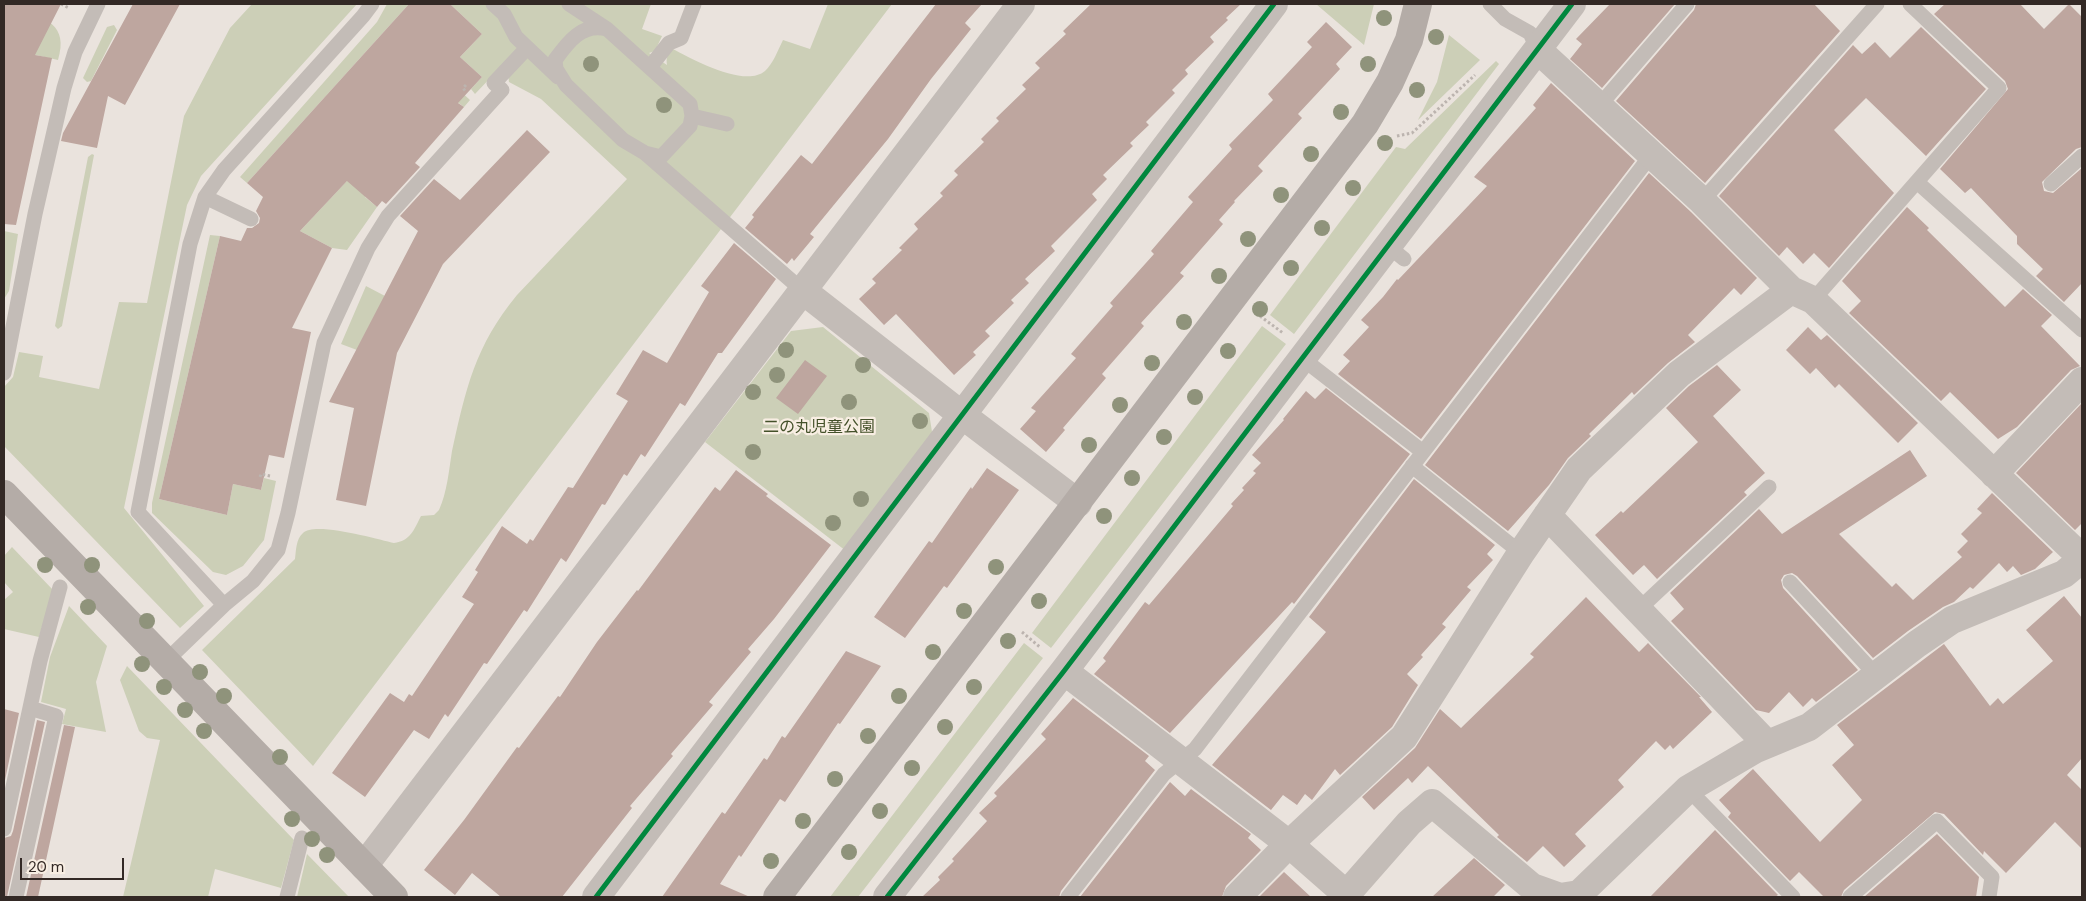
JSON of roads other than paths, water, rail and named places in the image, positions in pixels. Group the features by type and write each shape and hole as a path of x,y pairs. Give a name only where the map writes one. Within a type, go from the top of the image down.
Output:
{"street":[{"path":"364,866 1021,4"},
{"path":"596,897 1274,4"},
{"path":"777,897 1366,124 1390,82 1405,48 1418,4"},
{"path":"887,897 1064,671 1302,359 1396,253 1572,4"},
{"path":"1064,671 1289,844 1345,896 1409,823 1432,803 1532,887 1560,897 1579,894 1688,789 1756,749 1809,727 1952,620 2064,574 2082,559 1994,474 1652,154 1538,50"},
{"path":"802,290 1078,503"},
{"path":"1237,897 1289,844 1404,737 1521,553 1578,469 1679,374 1802,295"},
{"path":"1994,474 2082,381"},
{"path":"4,494 394,897"},
{"path":"1547,515 1767,744"}],"lane":[{"path":"4,373 8,334 64,88 75,52 98,4"},
{"path":"224,604 138,512 190,244 205,197 224,170 372,4"},
{"path":"493,4 504,14 513,32 527,48 623,140 645,153 802,290"},
{"path":"568,4 607,29 690,104 692,116 690,126 663,155 657,157 645,153"},
{"path":"650,67 669,43 681,38 694,4"},
{"path":"1490,4 1505,19 1530,32 1538,50"},
{"path":"1599,106 1687,4"},
{"path":"1702,201 1877,4"},
{"path":"1802,295 1917,182 1999,88 1910,4"},
{"path":"566,85 556,69 554,62 556,58 584,29 595,27 607,29"},
{"path":"166,661 224,604 253,580 278,550 288,513 324,343 368,248 388,216 502,90 494,83 527,48"},
{"path":"692,116 727,124"},
{"path":"1068,897 1164,774 1195,749 1652,154"},
{"path":"2051,184 2082,156"},
{"path":"1917,182 2082,330"},
{"path":"205,197 251,219"},
{"path":"1302,359 1423,452"},
{"path":"1412,466 1521,553"},
{"path":"1638,610 1770,487"},
{"path":"1790,582 1876,675"},
{"path":"4,829 30,708 60,586"},
{"path":"16,897 56,716 30,708"},
{"path":"1688,789 1793,897"},
{"path":"1850,897 1937,821 1992,877 1989,897"},
{"path":"287,897 302,838"}],"park label":[{"name":"二の丸児童公園","path":"819,428"}]}
